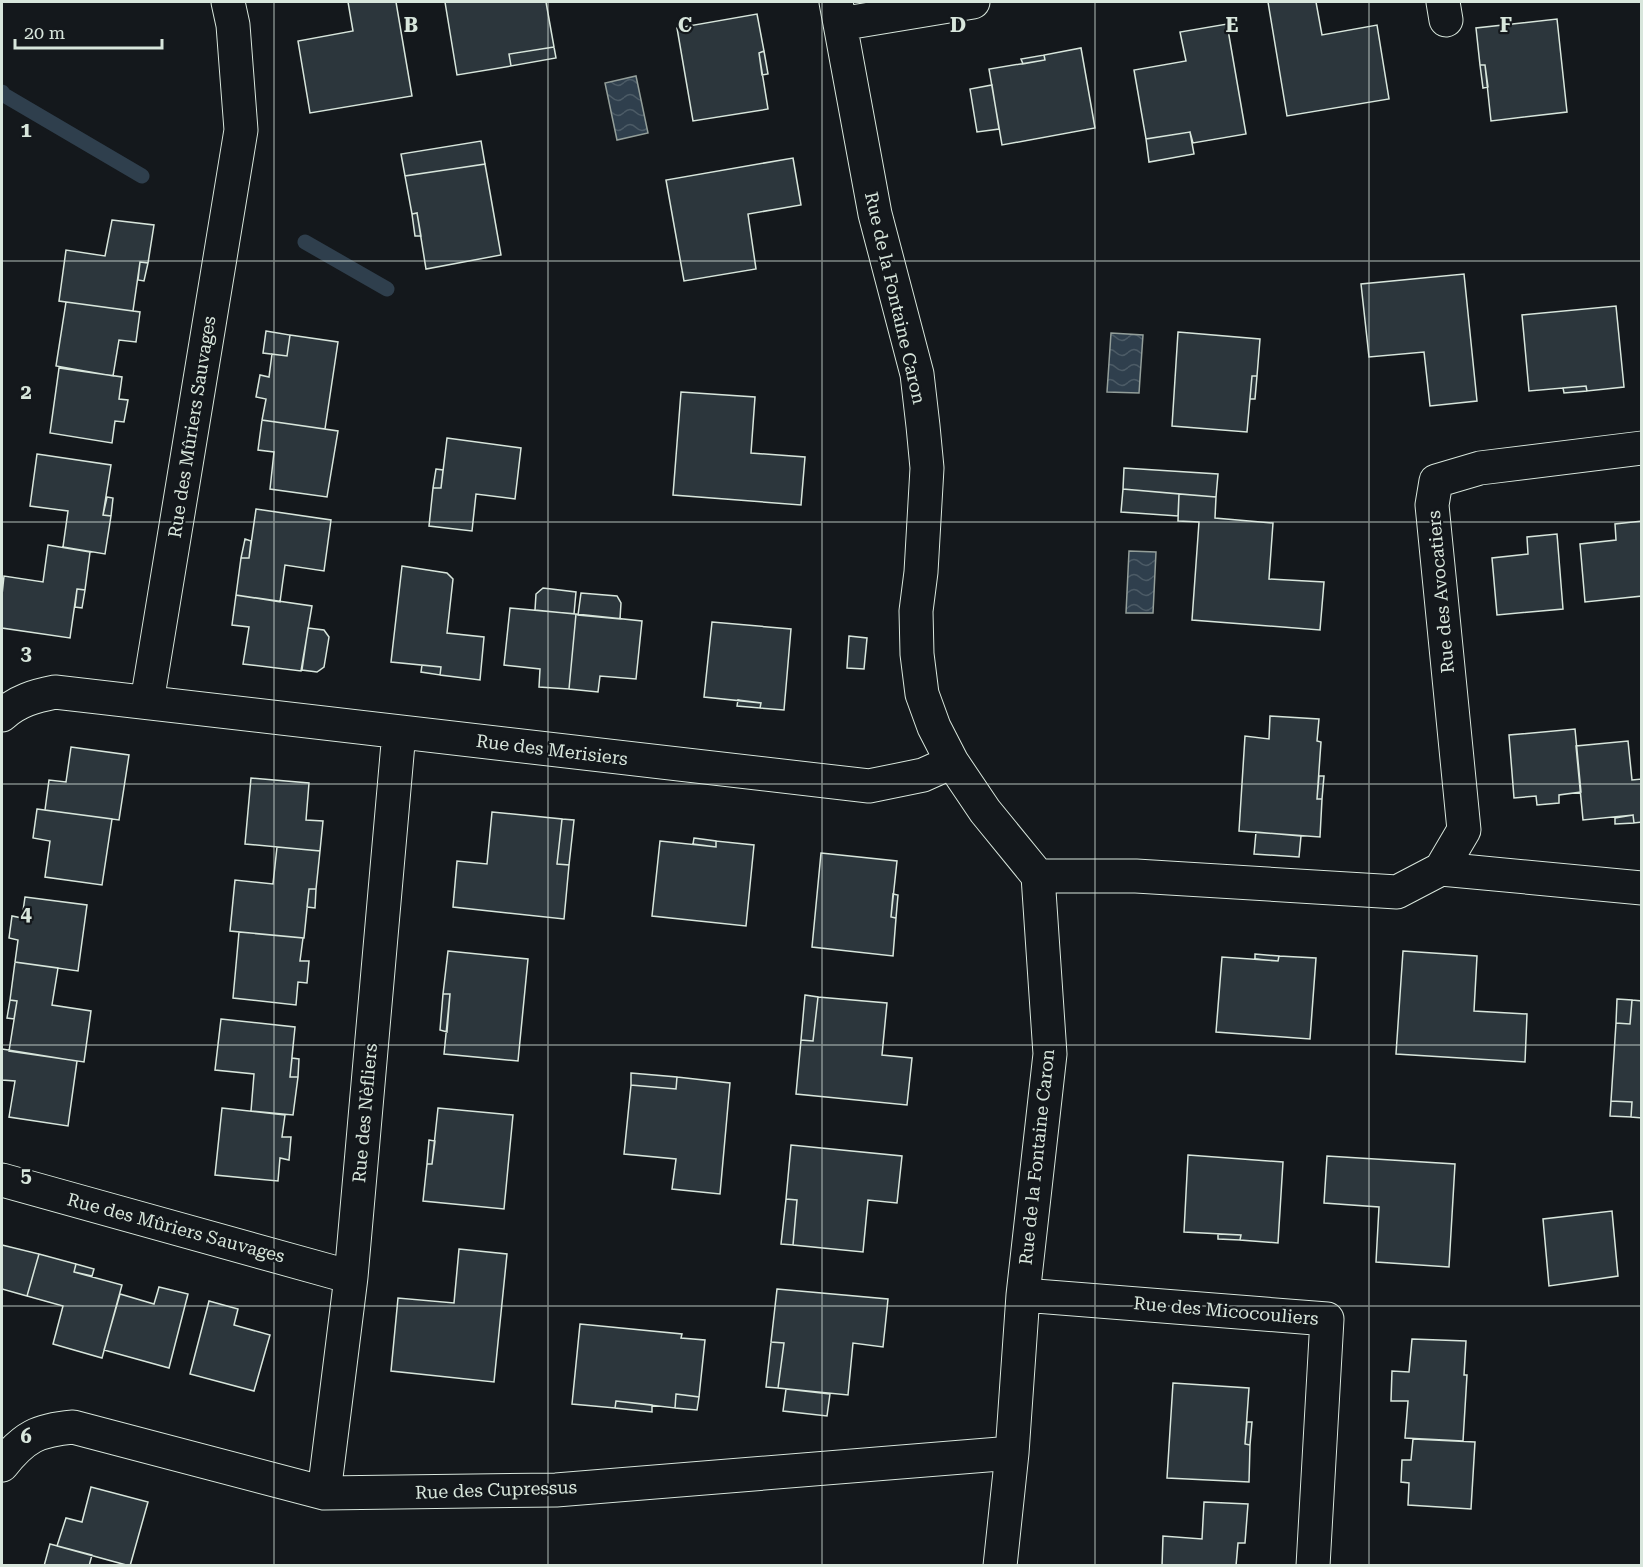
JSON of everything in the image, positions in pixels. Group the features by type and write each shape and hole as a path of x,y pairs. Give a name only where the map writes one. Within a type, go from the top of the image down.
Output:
{"street":[{"name":"Rue des Mûriers Sauvages","path":"147,702 241,130 233,24 228,2"},
{"path":"838,13 973,2"},
{"name":"Rue de la Fontaine Caron","path":"838,13 875,214 917,374 927,468 921,572 916,611 917,654 922,694 934,727 952,762 985,811 1038,876 1050,1054 1023,1295 1012,1453 1000,1566"},
{"name":"Rue des Avocatiers","path":"1441,869 1464,830 1432,505 1436,481 1480,468 1641,448"},
{"path":"2,715 10,707 32,697 55,692 147,702"},
{"name":"Rue des Merisiers","path":"147,702 869,786 923,775 952,762"},
{"name":"Rue des Nèfliers","path":"324,1493 351,1277 399,732"},
{"path":"1038,876 1136,876 1397,892 1441,869 1641,888"},
{"name":"Rue des Mûriers Sauvages","path":"2,1180 351,1277"},
{"name":"Rue des Micocouliers","path":"1023,1295 1328,1319 1313,1566"},
{"name":"Rue des Cupressus","path":"2,1465 14,1449 33,1435 52,1429 74,1427 324,1493 556,1490 1012,1453"}],"water":[{"path":"636,76 648,133 617,140 605,83"},
{"path":"1111,333 1143,335 1139,393 1107,392"},
{"path":"1129,551 1156,552 1153,613 1126,613"}],"building":[{"path":"348,2 396,2 412,96 310,113 298,41 353,31"},
{"path":"445,2 546,2 554,47 509,54 511,66 457,75"},
{"path":"1268,2 1316,2 1322,35 1377,25 1389,99 1287,116"},
{"path":"757,14 764,51 759,53 768,109 693,121 677,28"},
{"path":"1557,19 1567,112 1491,121 1485,65 1480,65 1476,28"},
{"path":"1227,24 1246,134 1193,143 1190,132 1146,139 1134,70 1186,61 1180,32"},
{"path":"554,47 556,58 511,66 509,54"},
{"path":"1081,48 1095,128 1002,145 989,69 1045,60 1044,55"},
{"path":"764,51 768,74 762,75 759,53"},
{"path":"1044,55 1045,60 1023,64 1021,59"},
{"path":"1480,65 1485,65 1488,87 1483,88"},
{"path":"992,85 999,129 977,132 970,89"},
{"path":"1190,132 1194,154 1149,162 1146,139"},
{"path":"481,141 485,164 405,176 401,154"},
{"path":"793,158 801,205 748,214 756,269 684,281 666,180"},
{"path":"485,164 501,255 426,269 417,213 412,214 405,176"},
{"path":"417,213 421,236 415,236 412,214"},
{"path":"112,220 154,225 148,263 140,262 133,311 59,301 66,250 105,256"},
{"path":"140,262 148,263 144,281 138,280"},
{"path":"1464,274 1477,401 1430,406 1424,352 1369,357 1361,284"},
{"path":"66,302 140,312 136,342 119,340 113,376 56,366"},
{"path":"1616,306 1624,387 1587,391 1586,386 1529,391 1522,315"},
{"path":"266,331 290,335 287,356 263,353"},
{"path":"1178,332 1260,339 1257,376 1252,376 1247,432 1172,426"},
{"path":"290,335 338,342 325,429 262,420 266,399 256,397 260,375 269,377 272,354 287,356"},
{"path":"59,368 122,377 119,399 128,400 124,422 115,421 112,443 50,433"},
{"path":"1252,376 1257,376 1255,399 1250,399"},
{"path":"1586,386 1587,391 1564,393 1563,388"},
{"path":"681,392 755,397 751,453 805,457 801,505 673,495"},
{"path":"262,420 338,431 327,497 270,489 274,452 258,450"},
{"path":"447,438 521,448 515,499 476,494 472,531 429,526 433,488 441,488"},
{"path":"37,454 111,465 103,515 111,516 105,554 63,547 68,511 30,506"},
{"path":"1124,468 1218,474 1216,497 1123,489"},
{"path":"436,469 443,470 441,488 433,488"},
{"path":"1123,489 1179,494 1178,516 1121,512"},
{"path":"1179,494 1216,497 1215,518 1273,523 1269,579 1324,582 1320,630 1192,620 1199,522 1178,521"},
{"path":"107,497 113,498 111,516 103,515"},
{"path":"256,509 331,520 324,571 285,565 280,602 236,595 241,558 249,558"},
{"path":"1642,521 1642,596 1585,602 1580,544 1616,540 1615,524"},
{"path":"1557,534 1563,609 1497,615 1492,558 1528,554 1527,537"},
{"path":"245,539 251,541 249,558 241,558"},
{"path":"48,545 90,552 85,590 77,589 70,638 2,628 4,576 43,582"},
{"path":"402,566 447,573 453,579 447,633 484,637 480,680 440,675 441,667 391,662"},
{"path":"543,588 576,592 574,614 535,610 536,594"},
{"path":"77,589 85,590 82,608 75,607"},
{"path":"581,593 617,596 621,603 620,619 578,615"},
{"path":"236,595 312,606 301,671 243,664 249,627 232,625"},
{"path":"510,608 576,614 569,689 539,687 540,669 504,665"},
{"path":"576,614 642,621 636,679 600,676 598,692 569,689"},
{"path":"712,622 791,629 784,710 760,708 761,703 704,697"},
{"path":"308,628 324,630 329,637 324,667 317,672 302,670"},
{"path":"849,636 867,638 864,669 847,668"},
{"path":"422,665 441,667 440,675 421,672"},
{"path":"738,700 761,703 760,708 737,706"},
{"path":"1270,716 1319,719 1317,741 1321,742 1317,799 1322,799 1320,837 1239,831 1245,736 1269,739"},
{"path":"1575,729 1581,792 1559,795 1559,803 1537,805 1536,796 1514,798 1509,735"},
{"path":"1628,741 1632,780 1642,779 1642,822 1634,823 1633,815 1583,820 1576,746"},
{"path":"71,747 129,755 119,820 45,810 49,780 66,782"},
{"path":"1319,776 1324,776 1322,799 1317,799"},
{"path":"251,778 309,783 306,820 323,821 320,851 245,844"},
{"path":"37,809 112,819 102,885 45,877 50,841 33,838"},
{"path":"492,812 562,819 557,864 569,865 564,919 453,907 457,861 487,864"},
{"path":"1633,815 1634,823 1615,824 1615,818"},
{"path":"562,819 574,820 569,865 557,864"},
{"path":"1256,832 1301,836 1299,857 1254,854"},
{"path":"694,838 716,841 716,847 693,844"},
{"path":"660,841 716,847 716,841 754,845 746,926 652,916"},
{"path":"277,847 320,851 316,889 309,889 304,938 230,931 235,880 273,884"},
{"path":"821,853 897,861 891,917 896,918 893,956 812,947"},
{"path":"309,889 316,889 315,908 307,907"},
{"path":"893,894 898,895 896,918 891,917"},
{"path":"25,897 87,905 78,971 15,962 18,940 9,938 12,916 22,918"},
{"path":"239,932 303,938 300,961 309,961 307,983 298,982 296,1005 233,998"},
{"path":"448,951 528,959 518,1061 444,1054 450,994 443,994"},
{"path":"1403,951 1477,956 1474,1011 1527,1014 1525,1062 1396,1054"},
{"path":"1255,954 1279,956 1278,961 1255,959"},
{"path":"1279,956 1316,958 1310,1039 1216,1032 1222,957 1278,961"},
{"path":"15,962 58,968 52,1005 91,1011 84,1062 9,1051 17,1001 10,1000"},
{"path":"443,994 450,994 447,1032 440,1030"},
{"path":"805,995 818,997 813,1041 801,1040"},
{"path":"818,997 887,1003 882,1055 912,1058 907,1105 796,1094 801,1040 813,1041"},
{"path":"1617,999 1632,1000 1630,1024 1616,1023"},
{"path":"10,1000 17,1001 14,1019 7,1018"},
{"path":"1632,1000 1642,1001 1642,1118 1631,1117 1632,1102 1611,1101 1616,1023 1630,1024"},
{"path":"221,1019 295,1027 290,1077 298,1077 293,1115 251,1111 254,1074 215,1070"},
{"path":"2,1049 77,1061 68,1126 9,1117 15,1081 2,1080"},
{"path":"292,1058 299,1059 298,1077 290,1077"},
{"path":"631,1073 677,1077 676,1089 631,1085"},
{"path":"677,1077 730,1083 720,1194 672,1189 676,1159 624,1154 631,1085 676,1089"},
{"path":"1611,1101 1632,1102 1631,1117 1610,1116"},
{"path":"222,1108 285,1115 282,1137 291,1137 289,1160 280,1158 278,1181 215,1175"},
{"path":"438,1108 513,1115 504,1209 423,1201 427,1164 432,1164"},
{"path":"429,1140 435,1141 432,1164 427,1164"},
{"path":"791,1145 902,1156 897,1203 868,1200 863,1252 793,1245 797,1200 786,1199"},
{"path":"1188,1155 1283,1162 1278,1243 1240,1240 1241,1235 1184,1232"},
{"path":"1327,1156 1455,1164 1449,1267 1376,1262 1379,1207 1324,1203"},
{"path":"786,1199 797,1200 793,1245 781,1244"},
{"path":"1612,1211 1618,1276 1549,1286 1543,1219"},
{"path":"1218,1234 1241,1235 1240,1240 1218,1239"},
{"path":"2,1245 39,1254 27,1296 2,1289"},
{"path":"459,1249 507,1254 494,1382 391,1371 398,1298 454,1303"},
{"path":"39,1254 76,1264 74,1272 122,1285 102,1358 53,1344 63,1306 27,1296"},
{"path":"76,1264 94,1269 92,1276 74,1272"},
{"path":"159,1287 188,1294 169,1368 104,1350 120,1294 154,1304"},
{"path":"777,1289 888,1299 883,1347 853,1343 848,1395 778,1388 784,1343 771,1342"},
{"path":"209,1301 238,1309 234,1325 270,1335 254,1391 190,1374"},
{"path":"580,1324 682,1334 681,1338 705,1340 699,1397 676,1394 675,1408 616,1401 615,1408 572,1404"},
{"path":"1412,1339 1466,1341 1464,1375 1467,1375 1463,1441 1405,1438 1408,1401 1391,1401 1392,1371 1409,1372"},
{"path":"771,1342 784,1343 778,1388 766,1387"},
{"path":"1173,1383 1249,1388 1245,1444 1250,1445 1249,1482 1167,1478"},
{"path":"786,1389 830,1394 827,1416 783,1411"},
{"path":"676,1394 699,1397 697,1410 675,1408"},
{"path":"616,1401 652,1405 652,1412 615,1408"},
{"path":"1247,1422 1252,1422 1250,1445 1245,1444"},
{"path":"1413,1439 1475,1442 1471,1509 1408,1505 1409,1483 1401,1482 1402,1460 1411,1460"},
{"path":"91,1487 148,1502 130,1566 57,1546 66,1518 82,1522"},
{"path":"1204,1502 1248,1504 1245,1543 1238,1543 1236,1566 1162,1566 1163,1536 1202,1539"},
{"path":"50,1544 92,1555 89,1566 44,1566"}],"waterway":[{"path":"2,92 142,176"},
{"path":"305,242 387,289"}]}
